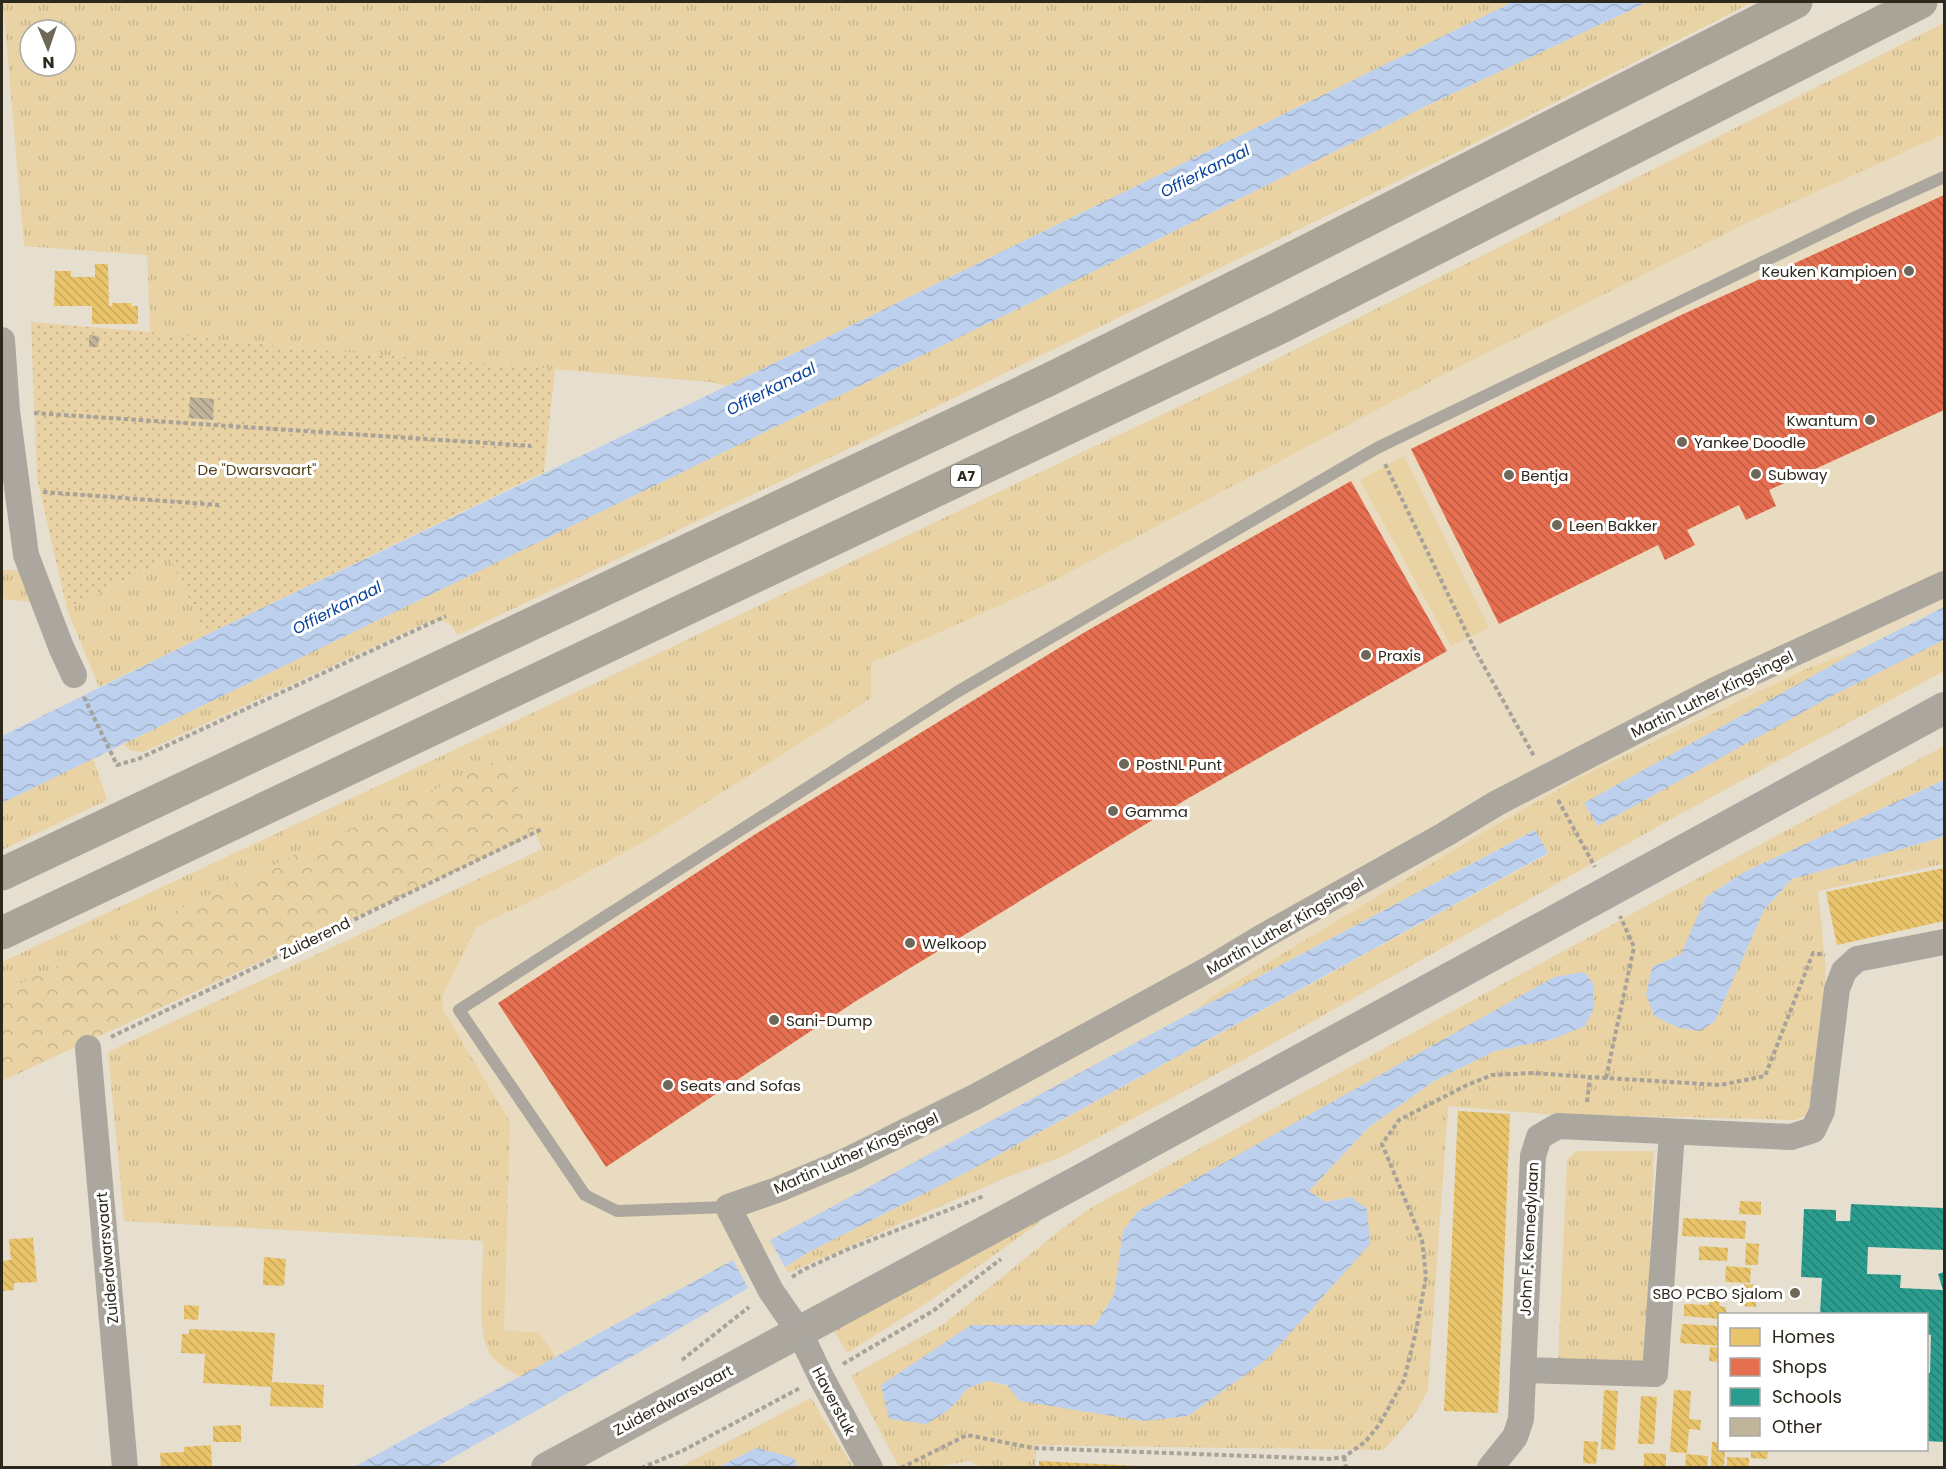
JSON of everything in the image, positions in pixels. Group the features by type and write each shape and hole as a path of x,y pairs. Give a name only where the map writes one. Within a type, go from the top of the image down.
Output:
{"highway":[{"path":"2,874 1059,374 1277,266 1796,2"},
{"name":"A7","path":"2,933 1283,326 1921,2"}],"street":[{"path":"2,340 7,411 26,555 61,647 77,681"},
{"name":"Martin Luther Kingsingel","path":"728,1207 777,1190 848,1160 1030,1069 1497,803 1718,689 1944,584"},
{"path":"728,1207 771,1291 800,1333 1944,708"},
{"path":"1857,959 1944,942"},
{"name":"John F. Kennedylaan","path":"1490,1467 1515,1437 1521,1419 1533,1156 1539,1137 1558,1126 1791,1137 1813,1130 1822,1111 1837,989 1844,971 1857,959"},
{"name":"Zuiderdwarsvaart","path":"88,1048 125,1467"},
{"path":"1522,1370 1655,1374 1672,1132"},
{"name":"Zuiderdwarsvaart","path":"547,1467 800,1333"},
{"name":"Haverstuk","path":"800,1333 870,1467"}],"lane":[{"path":"728,1207 617,1210 585,1195 459,1010 957,692 1377,448 1860,215 1944,177"}],"path":[{"path":"7,411 531,446"},
{"path":"1377,448 1475,650 1608,891 1634,947 1606,1078"},
{"path":"17,490 219,505"},
{"path":"77,681 117,765 138,759 446,616"},
{"name":"Zuiderend","path":"88,1048 542,828"},
{"path":"901,1467 967,1435 1033,1448 1330,1460 1344,1457 1365,1442 1379,1425 1404,1380 1426,1276 1422,1240 1382,1144 1399,1120 1467,1085 1492,1075 1532,1073 1720,1085 1765,1076 1814,953 1857,959"},
{"path":"1584,1127 1590,1077"},
{"path":"679,1362 771,1291 803,1270 846,1250 986,1195"},
{"path":"641,1467 682,1451 821,1377 933,1311 1006,1255"},
{"path":"1344,1457 1346,1467"}],"shaded area":[{"path":"1944,118 1944,624 823,1225 551,1381 496,1343 485,1120 407,944 852,655"}],"green space":[{"path":"3,2 1513,2 727,386 711,382 306,349 150,332 147,255 24,246"},
{"path":"1648,2 1753,2 1457,152 909,420 458,635 447,622 430,621 143,752 131,751 123,744 1028,304 1422,108"},
{"path":"1944,23 1944,134 1747,223 1439,377 1049,583 871,663 871,698 647,840 558,888 476,927 442,997 443,1010 510,1122 504,1331 538,1332 556,1357 520,1377 499,1364 490,1354 485,1343 481,1315 483,1241 124,1221 108,1052 542,849 506,757 2,992 2,962 1233,381"},
{"name":"De \"Dwarsvaart\"","path":"31,322 306,349 555,369 544,472 206,635 171,560 166,560 67,609 37,478"},
{"path":"1404,456 1489,628 1451,646 1360,480"},
{"path":"166,560 172,560 206,635 99,687 67,609"},
{"path":"2,570 21,570 34,602 2,599"},
{"path":"1944,640 1944,671 1671,819 1267,1047 1061,1157 1005,1178 788,1273 785,1267 807,1253 967,1172 1548,854 1534,830 1198,1009 1211,997 1492,827 1586,774 1806,669 1863,648 1791,689 1830,697"},
{"path":"1944,746 1944,780 1744,872 1706,897 1681,955 1715,1021 1764,910 1792,879 1944,837 1944,864 1818,891 1826,971 1810,1104 1806,1115 1796,1120 1544,1114 1448,1106 1428,1390 1415,1414 1384,1450 1036,1445 1036,1467 982,1467 968,1461 935,1467 899,1467 851,1376 944,1324 1064,1227 1094,1206","holes":["1593,982 1553,1039 1495,1051 1434,1081 1369,1127 1308,1191 1326,1202 1351,1197 1267,1359 1188,1416 1143,1421 987,1381 968,1388 971,1325 1095,1325 1114,1295 1123,1231"]},
{"path":"506,756 536,834 2,1081 2,992"},
{"path":"93,758 107,800 2,850 2,803"},
{"path":"1576,1151 1654,1151 1646,1364 1558,1363 1567,1160"},
{"path":"1044,1217 928,1302 847,1353 833,1329"},
{"path":"811,1398 853,1467 798,1467 794,1458 756,1448 719,1467 678,1468"}],"water":[{"name":"Offierkanaal","path":"1513,2 1648,2 1422,108 1028,304 2,803 2,736 206,635 727,386"},
{"path":"1944,607 1944,640 1830,697 1598,826 1584,803 1863,648"},
{"path":"1944,780 1944,837 1792,879 1764,910 1715,1021 1700,1031 1679,1028 1654,1016 1646,994 1652,967 1681,954 1706,897 1744,872"},
{"path":"1535,830 1548,853 967,1172 807,1253 785,1267 770,1240"},
{"path":"1584,972 1593,983 1593,1010 1585,1026 1553,1039 1495,1051 1434,1081 1369,1127 1309,1191 1326,1202 1351,1197 1367,1209 1370,1244 1267,1359 1188,1416 1143,1421 1020,1401 1007,1385 987,1381 968,1388 950,1409 927,1424 889,1419 881,1385 971,1325 1095,1325 1114,1295 1123,1231 1138,1211 1554,977"},
{"path":"733,1260 748,1288 436,1467 354,1467"},
{"path":"756,1448 794,1458 798,1467 719,1467"}],"building: Homes":[{"path":"95,264 108,264 109,306 112,306 112,303 131,303 131,306 138,306 138,324 92,324 92,306 54,306 55,271 71,271 71,277 95,277"},
{"path":"1944,868 1944,921 1837,945 1826,892"},
{"path":"1458,1111 1510,1114 1498,1413 1444,1411"},
{"path":"1740,1201 1761,1202 1761,1215 1739,1214"},
{"path":"1683,1218 1746,1221 1745,1239 1682,1236"},
{"path":"33,1238 37,1282 14,1283 14,1290 2,1291 2,1261 11,1260 9,1239"},
{"path":"1746,1243 1759,1244 1758,1265 1745,1265"},
{"path":"1699,1246 1728,1248 1727,1261 1699,1260"},
{"path":"264,1257 286,1259 284,1286 263,1285"},
{"path":"1726,1266 1751,1268 1750,1283 1725,1282"},
{"path":"1744,1284 1757,1285 1756,1307 1743,1306"},
{"path":"1709,1295 1720,1296 1719,1306 1726,1307 1726,1313 1718,1313 1718,1319 1684,1316 1684,1304 1709,1305"},
{"path":"184,1305 199,1306 198,1320 184,1319"},
{"path":"1682,1324 1718,1326 1718,1346 1680,1343"},
{"path":"189,1329 275,1333 272,1382 324,1385 323,1408 270,1406 271,1387 203,1383 205,1354 181,1353 182,1334 189,1334"},
{"path":"1710,1347 1718,1348 1718,1362 1709,1361"},
{"path":"1604,1390 1618,1391 1615,1450 1601,1449"},
{"path":"1674,1390 1691,1391 1689,1419 1701,1420 1700,1430 1689,1429 1687,1453 1670,1452"},
{"path":"1641,1396 1657,1397 1654,1444 1638,1444"},
{"path":"241,1425 241,1442 213,1442 213,1426"},
{"path":"1584,1441 1598,1442 1596,1464 1583,1463"},
{"path":"1712,1442 1718,1442 1718,1451 1725,1451 1724,1467 1711,1467"},
{"path":"211,1445 212,1468 161,1468 160,1453 184,1452 184,1447"},
{"path":"1751,1451 1768,1451 1767,1459 1751,1458"},
{"path":"1644,1453 1666,1454 1666,1467 1644,1466"},
{"path":"1686,1454 1708,1456 1707,1468 1685,1468"},
{"path":"1727,1457 1749,1458 1749,1468 1727,1468"},
{"path":"1039,1461 1139,1466 1139,1468 1039,1468"}],"building: Shops":[{"path":"1944,195 1944,410 1769,490 1776,506 1746,520 1739,505 1687,530 1695,545 1665,560 1658,545 1499,624 1411,449 1679,316"},
{"path":"1351,481 1447,651 1187,799 856,1001 606,1167 498,1003 754,835 1085,632"}],"building: Schools":[{"path":"1851,1204 1944,1208 1944,1250 1868,1247 1867,1274 1901,1275 1900,1288 1943,1290 1938,1274 1944,1272 1944,1442 1928,1441 1928,1373 1930,1373 1931,1335 1928,1334 1928,1313 1820,1313 1822,1278 1801,1277 1804,1209 1836,1210 1836,1221 1850,1221"}],"building: Other":[{"path":"89,335 99,336 98,347 89,347"},
{"path":"190,397 214,399 213,420 189,418"}],"place":[{"name":"Keuken Kampioen","path":"1909,271"},
{"name":"Kwantum","path":"1870,420"},
{"name":"Yankee Doodle","path":"1682,442"},
{"name":"Subway","path":"1756,474"},
{"name":"Bentja","path":"1509,475"},
{"name":"Leen Bakker","path":"1557,525"},
{"name":"Praxis","path":"1366,655"},
{"name":"PostNL Punt","path":"1124,764"},
{"name":"Gamma","path":"1113,811"},
{"name":"Welkoop","path":"910,943"},
{"name":"Sani-Dump","path":"774,1020"},
{"name":"Seats and Sofas","path":"668,1085"},
{"name":"SBO PCBO Sjalom","path":"1795,1293"}]}
